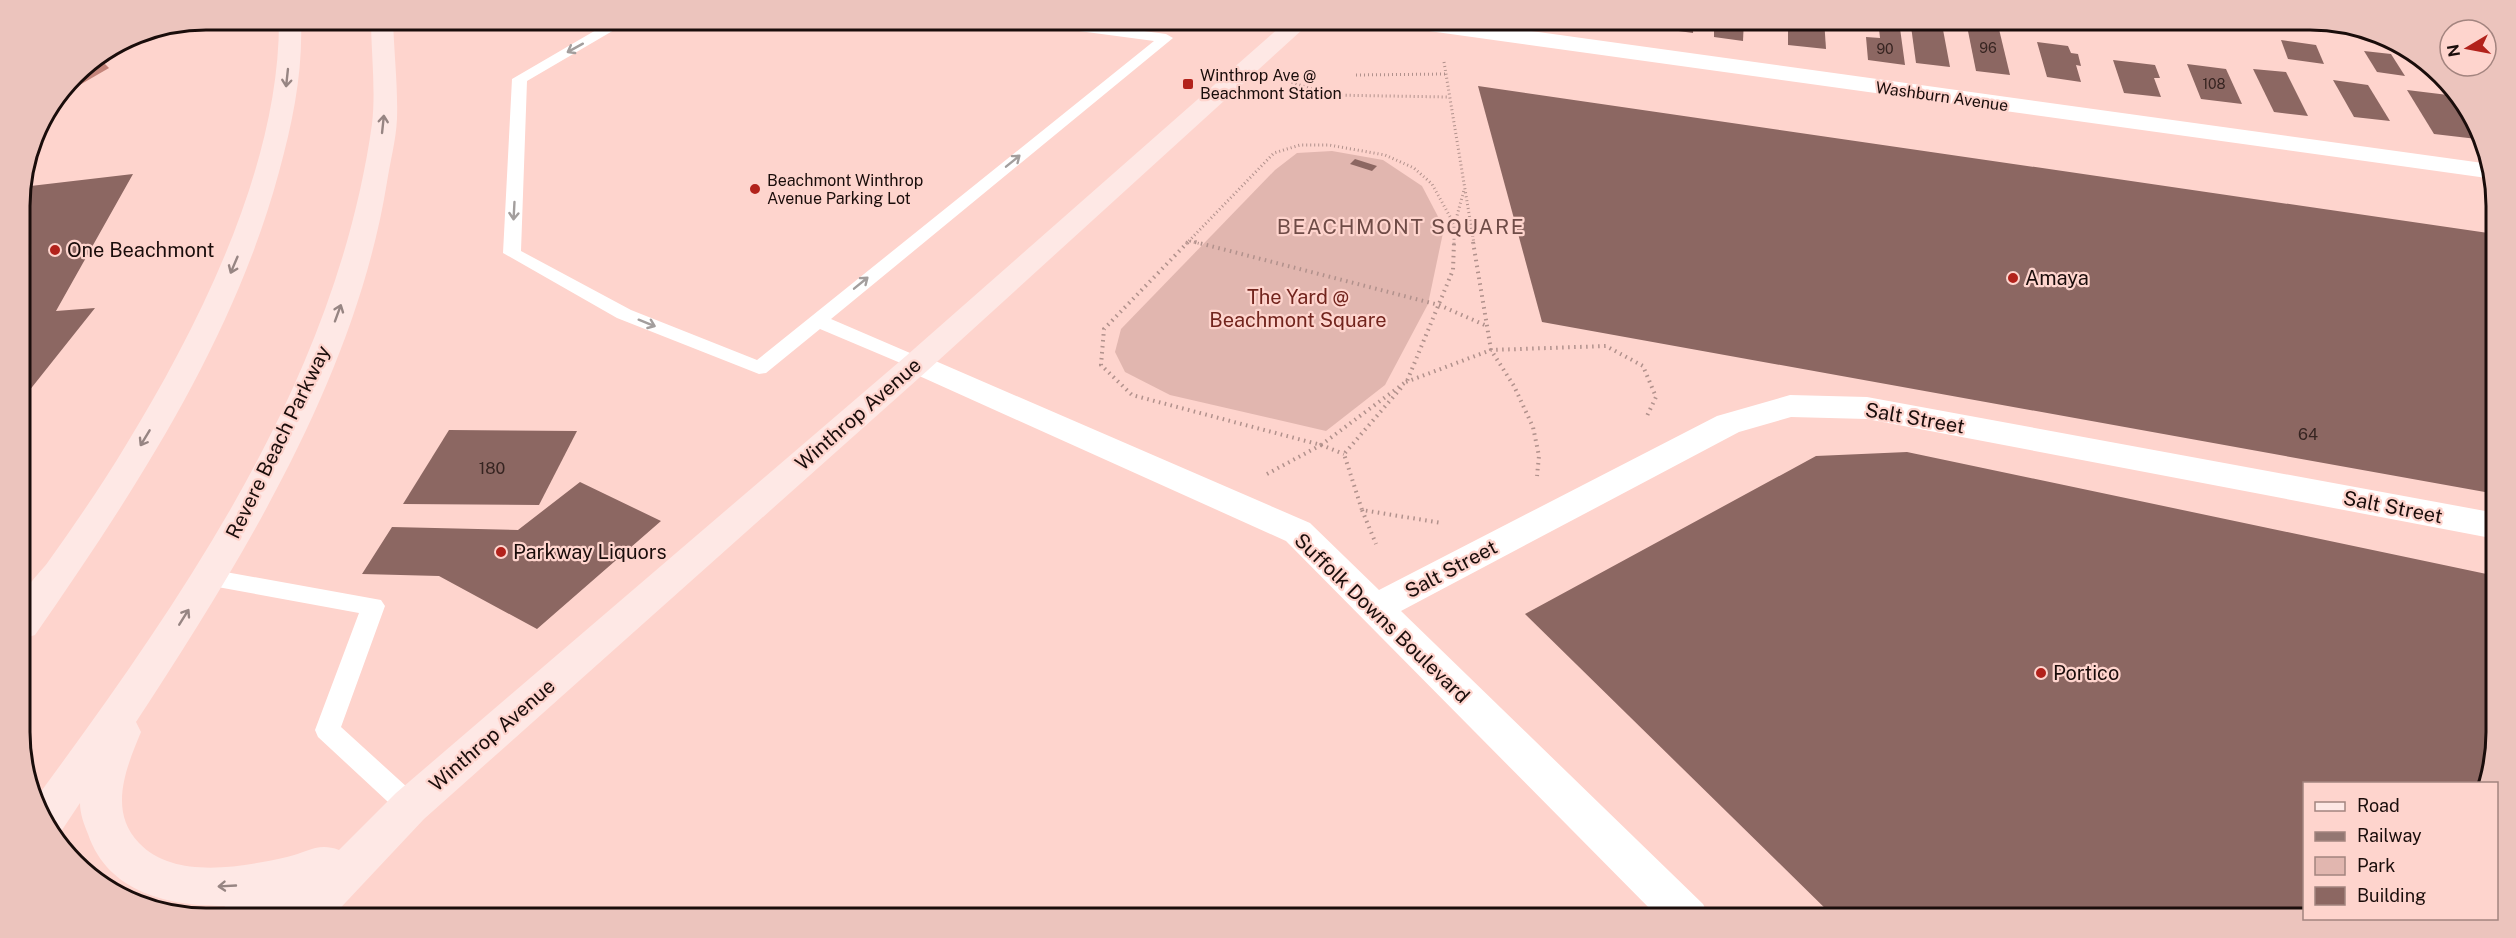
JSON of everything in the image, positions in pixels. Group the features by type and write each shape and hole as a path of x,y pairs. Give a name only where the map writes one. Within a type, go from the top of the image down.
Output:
{"main road":[{"path":"30,613 79,543 146,437 190,357 225,286 250,224 271,161 285,98 291,49 290,30"},
{"name":"Revere Beach Parkway","path":"50,813 153,667 209,578 251,504 309,384 359,251 376,179 385,104 382,30"},
{"name":"Winthrop Avenue","path":"312,908 410,806 917,363 1292,30"},
{"path":"153,667 117,741 102,798 101,812 118,853 138,871 153,878 171,883 209,887 278,880 324,864"},
{"name":"Winthrop Avenue","path":"256,908 410,806"}],"street":[{"name":"Washburn Avenue","path":"1465,30 2482,171"},
{"name":"Suffolk Downs Boulevard","path":"917,363 1298,532 1678,908"},
{"name":"Salt Street","path":"1374,609 1728,424 1790,406 1867,408 2486,524"}],"lane":[{"path":"608,30 520,79 512,253 624,314 759,368 1166,38 1100,30"},
{"path":"816,320 917,363"},
{"path":"209,578 373,606 327,730 410,806"}],"path":[{"path":"1442,56 1491,350 1514,381 1528,419 1539,452 1537,486"},
{"path":"1356,75 1446,74"},
{"path":"1279,78 1329,95 1449,97"},
{"path":"1344,454 1321,445 1132,395 1101,365 1104,329 1274,153 1300,145 1329,145 1385,155 1414,168 1432,184 1454,224"},
{"path":"1344,454 1407,381 1453,270 1454,224 1465,188"},
{"path":"1189,240 1439,305 1487,326"},
{"path":"1222,499 1321,445 1407,381 1491,350 1606,346 1643,366 1656,397 1642,426"},
{"path":"1344,454 1379,553"},
{"path":"1362,510 1447,524"}],"green space":[{"name":"The Yard @ Beachmont Square","path":"1332,151 1383,160 1422,186 1444,228 1428,304 1385,385 1326,431 1170,395 1125,372 1115,352 1121,329 1275,170 1297,153"}],"shaded area":[{"path":"104,63 109,68 76,87"}],"building":[{"path":"1671,30 1693,30 1693,33"},
{"path":"1714,30 1744,30 1743,41 1714,37"},
{"path":"1788,30 1825,30 1826,49 1788,45"},
{"path":"1879,30 1900,30 1905,65 1868,60 1866,37 1880,38"},
{"path":"1912,30 1943,30 1950,67 1916,63"},
{"path":"1968,30 1999,30 2010,75 1976,71"},
{"path":"2281,40 2316,45 2324,64 2288,59"},
{"path":"2037,42 2068,46 2071,53 2078,54 2081,66 2076,65 2081,82 2047,77"},
{"path":"2364,51 2391,54 2405,76 2377,72"},
{"path":"2113,60 2155,65 2160,78 2154,78 2161,97 2124,93"},
{"path":"2187,64 2226,69 2242,104 2201,99"},
{"path":"2253,69 2286,72 2308,116 2274,112"},
{"path":"2333,80 2368,85 2390,121 2354,117"},
{"name":"Amaya","path":"1478,86 2486,233 2486,492 1542,322"},
{"path":"2407,90 2447,95 2473,139 2434,134"},
{"path":"1355,159 1377,166 1372,171 1350,164"},
{"name":"One Beachmont","path":"133,174 56,311 95,308 30,390 30,194 31,186"},
{"path":"449,430 577,431 539,505 403,504"},
{"name":"Portico","path":"1907,452 2486,574 2486,732 2479,782 2303,782 2303,908 1825,908 1525,614 1816,456"},
{"name":"Parkway Liquors","path":"580,482 661,521 537,629 439,576 362,574 392,527 518,530"}],"place":[{"name":"Winthrop Ave @ Beachmont Station","path":"1188,84"},
{"name":"Beachmont Winthrop Avenue Parking Lot","path":"755,189"},
{"name":"One Beachmont","path":"55,250"},
{"name":"Amaya","path":"2013,278"},
{"name":"Parkway Liquors","path":"501,552"},
{"name":"Portico","path":"2041,673"}],"district":[{"name":"BEACHMONT SQUARE","path":"1401,227"}]}
